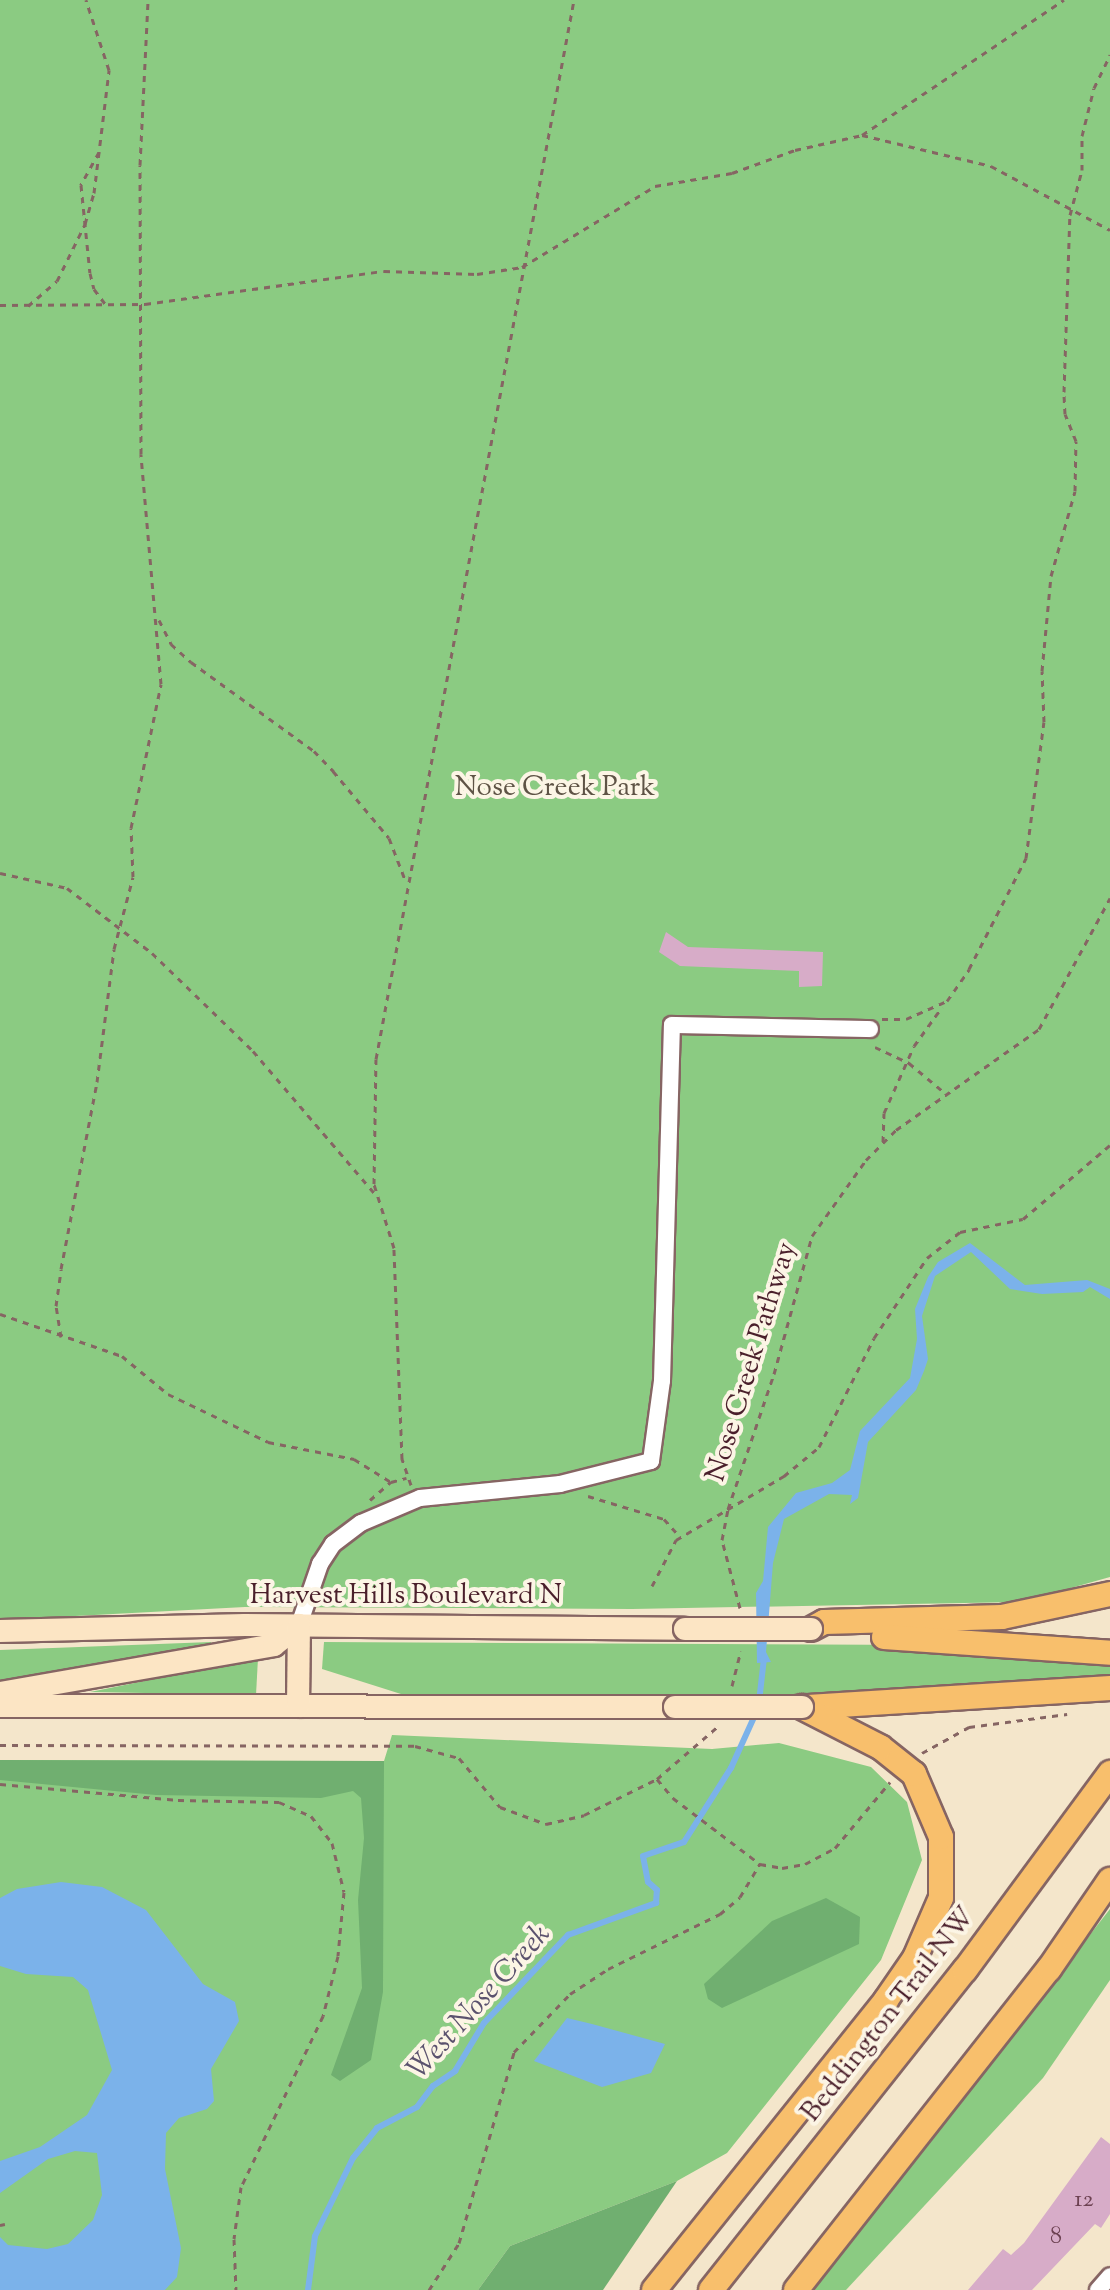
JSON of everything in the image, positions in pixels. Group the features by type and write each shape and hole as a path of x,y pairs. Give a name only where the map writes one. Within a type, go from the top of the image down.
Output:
{"main road":[{"path":"811,1629 824,1622 1002,1617 1110,1594"},
{"name":"Harvest Hills Boulevard N","path":"0,1631 299,1625 811,1629"},
{"path":"0,1693 274,1645 299,1625"},
{"path":"298,1706 299,1625"},
{"path":"811,1629 831,1636 1110,1653"},
{"path":"0,1706 802,1707 1110,1688"},
{"path":"654,2290 886,2000 915,1958 941,1898 941,1837 914,1774 880,1747 802,1707"},
{"name":"Beddington Trail NW","path":"711,2290 965,1970 1110,1773"},
{"path":"1049,1969 1110,1880"},
{"path":"796,2290 1110,1889"}],"street":[{"path":"299,1625 320,1564 333,1544 361,1523 420,1498 553,1485 651,1461 662,1381 672,1025 870,1029"},
{"path":"1098,2290 1110,2276"}],"path":[{"path":"28,306 57,281 85,224 99,152 109,70 86,0"},
{"path":"61,1337 56,1306 61,1269 97,1082 118,927 133,877 131,828 161,684 141,454 141,90 148,0"},
{"path":"420,1498 406,1478 402,1459 394,1248 377,1195 376,1059 574,0"},
{"path":"0,305 140,304 384,271 477,274 522,267 655,186 732,173 795,150 862,135 1064,0"},
{"path":"884,1143 884,1113 907,1062 969,969 1026,858 1033,822 1051,576 1075,491 1076,441 1065,414 1064,392 1071,209 1082,170 1082,136 1094,88 1110,55"},
{"path":"862,135 991,166 1110,230"},
{"path":"99,152 81,185 94,289 107,306"},
{"path":"156,614 171,644 314,751 348,787 389,838 407,886"},
{"path":"0,873 67,888 118,927 253,1051 377,1195"},
{"name":"Nose Creek Pathway","path":"742,1615 722,1540 728,1509 774,1374 812,1236 884,1143 945,1093 1039,1029 1110,898"},
{"path":"942,1007 906,1019 869,1019 870,1045 907,1062 945,1093"},
{"path":"652,1586 680,1537 784,1476 819,1447 874,1338 927,1258 948,1238 1023,1219 1110,1145"},
{"path":"0,1314 122,1356 168,1394 268,1442 354,1459 391,1482"},
{"path":"553,1485 664,1519 680,1537"},
{"path":"730,1691 743,1638"},
{"path":"911,1759 969,1727 1072,1713"},
{"path":"0,1745 415,1746 459,1758 500,1807 546,1824 584,1815 657,1779 723,1719"},
{"path":"657,1779 673,1798 760,1864 805,1864 835,1848 894,1777"},
{"path":"0,1784 178,1800 279,1802 311,1816 332,1843 344,1892 338,1956 323,2016 241,2187 234,2239 236,2290"},
{"path":"429,2290 459,2243 514,2052 538,2021 583,1986 720,1914 740,1897 760,1864"}],"green space":[{"name":"Nose Creek Park","path":"0,0 1110,0 1110,1577 1021,1602 632,1609 245,1607 0,1620"},
{"path":"211,1642 211,1649 0,1685 0,1650"},
{"path":"324,1642 929,1645 1110,1661 1110,1679 813,1695 401,1694 322,1669"},
{"path":"258,1658 256,1695 90,1692"},
{"path":"392,1735 712,1749 779,1743 871,1767 907,1802 922,1860 881,1960 727,2153 677,2181 510,2246 478,2290 0,2290 0,1760 384,1761"},
{"path":"0,1760 384,1761 383,1992 371,2060 340,2081 331,2075 362,1988 358,1900 364,1838 361,1798 353,1791 321,1798 156,1795 0,1780"},
{"path":"826,1898 860,1917 859,1944 722,2008 708,1999 704,1984 772,1921"},
{"path":"1110,1909 1110,1980 1043,2078 846,2290 813,2290"},
{"path":"677,2181 603,2290 478,2290 510,2246"}],"water":[{"path":"970,1243 1025,1285 1087,1280 1110,1289 1110,1299 1090,1287 1083,1292 1042,1294 1010,1289 971,1252 935,1276 922,1316 928,1359 924,1371 916,1390 868,1442 858,1498 850,1504 852,1495 829,1494 784,1519 773,1563 766,1652 771,1662 757,1663 756,1593 763,1581 768,1527 796,1493 832,1483 850,1470 860,1431 910,1378 917,1339 915,1309 928,1277 938,1262"},
{"path":"61,1882 102,1887 146,1910 203,1984 235,2002 239,2021 211,2069 214,2101 207,2109 179,2118 166,2133 165,2169 181,2248 177,2277 165,2290 0,2290 0,2237 8,2245 47,2249 68,2244 93,2220 102,2195 97,2153 75,2151 48,2159 0,2193 0,2161 40,2147 87,2115 112,2070 88,1990 73,1977 26,1974 0,1966 0,1898 17,1889"},
{"path":"567,2018 665,2044 651,2073 602,2087 534,2061"}],"building":[{"path":"666,932 688,947 823,952 822,986 799,987 799,971 680,966 659,952"},
{"path":"1101,2137 1110,2144 1110,2214 1101,2228 1095,2224 1032,2290 968,2290 1003,2249 1011,2255 1024,2243"}],"waterway":[{"name":"West Nose Creek","path":"759,1702 764,1658"},
{"name":"West Nose Creek","path":"308,2290 315,2236 353,2158 377,2128 417,2107 433,2086 455,2071 484,2023 568,1935 656,1903 657,1890 648,1882 643,1856 684,1842 731,1768 756,1713"}]}
